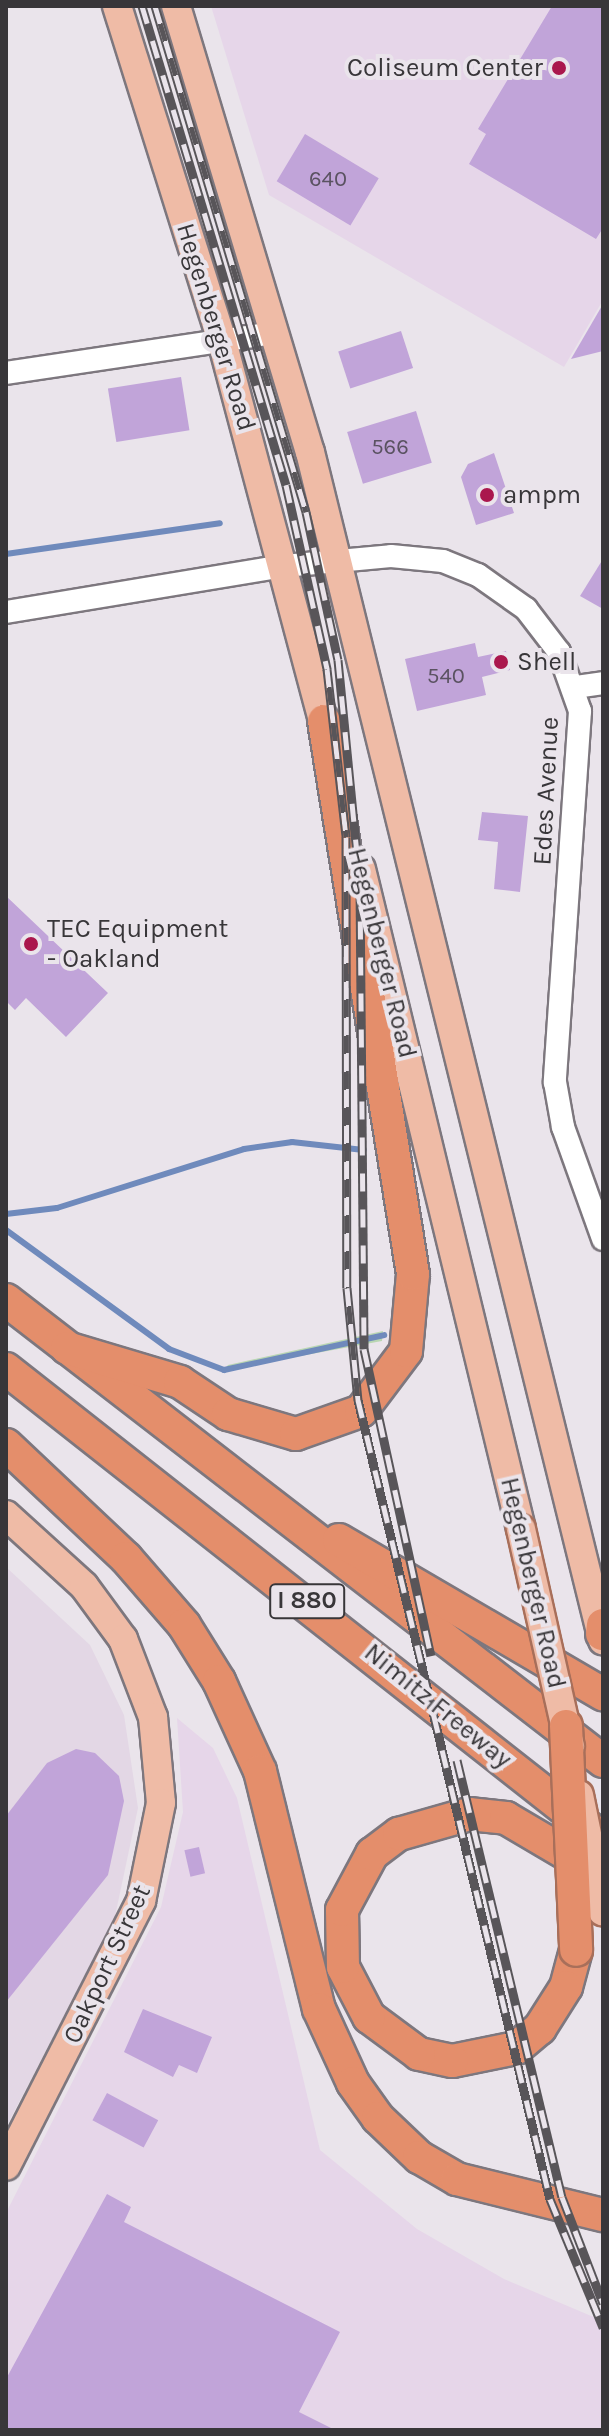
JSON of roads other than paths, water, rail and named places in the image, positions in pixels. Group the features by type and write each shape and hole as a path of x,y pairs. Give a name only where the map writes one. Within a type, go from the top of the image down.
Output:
{"highway":[{"path":"67,1348 180,1382 228,1414 296,1434 361,1411 406,1351 413,1274 324,721"},
{"name":"I 880","path":"6,1300 603,1761"},
{"name":"Nimitz Freeway","path":"6,1369 603,1839"},
{"path":"6,1445 143,1577 219,1681 260,1771 319,2009 353,2083 419,2157 457,2179 523,2200 603,2215"},
{"path":"291,1522 359,1547 517,1650 603,1694"},
{"path":"566,1726 576,1950 566,1987 540,2028 516,2048 452,2061 419,2054 369,2017 343,1967 342,1910 372,1854 399,1834 469,1814 517,1823 603,1877"},
{"path":"523,2200 603,2196"}],"main road":[{"name":"Hegenberger Road","path":"117,6 222,341 324,721 521,1529 566,1726 603,1912"},
{"name":"Hegenberger Road","path":"176,6 275,333 337,559 431,967 603,1633"},
{"name":"Oakport Street","path":"6,1515 84,1586 123,1639 153,1717 161,1803 141,1901 6,2166"}],"street":[{"path":"6,373 275,333"},
{"name":"Edes Avenue","path":"6,612 337,559 425,558 478,575 538,623 575,687 582,750 555,1082 563,1127 603,1239"},
{"path":"575,687 603,683"}],"waterway":[{"path":"6,554 220,523"},
{"path":"6,1214 57,1208 244,1149 292,1142 364,1150"},
{"path":"6,1230 169,1349 224,1370 384,1335"}],"railway":[{"path":"142,6 286,485 327,669 346,837 347,1288 358,1400 550,2199 603,2327"},
{"path":"155,6 306,512 338,660 360,885 364,1349 431,1656"},
{"path":"457,1760 562,2197 603,2303"}],"place":[{"name":"Coliseum Center","path":"559,68"},
{"name":"ampm","path":"487,495"},
{"name":"Shell","path":"501,662"},
{"name":"TEC Equipment - Oakland","path":"31,944"}]}
